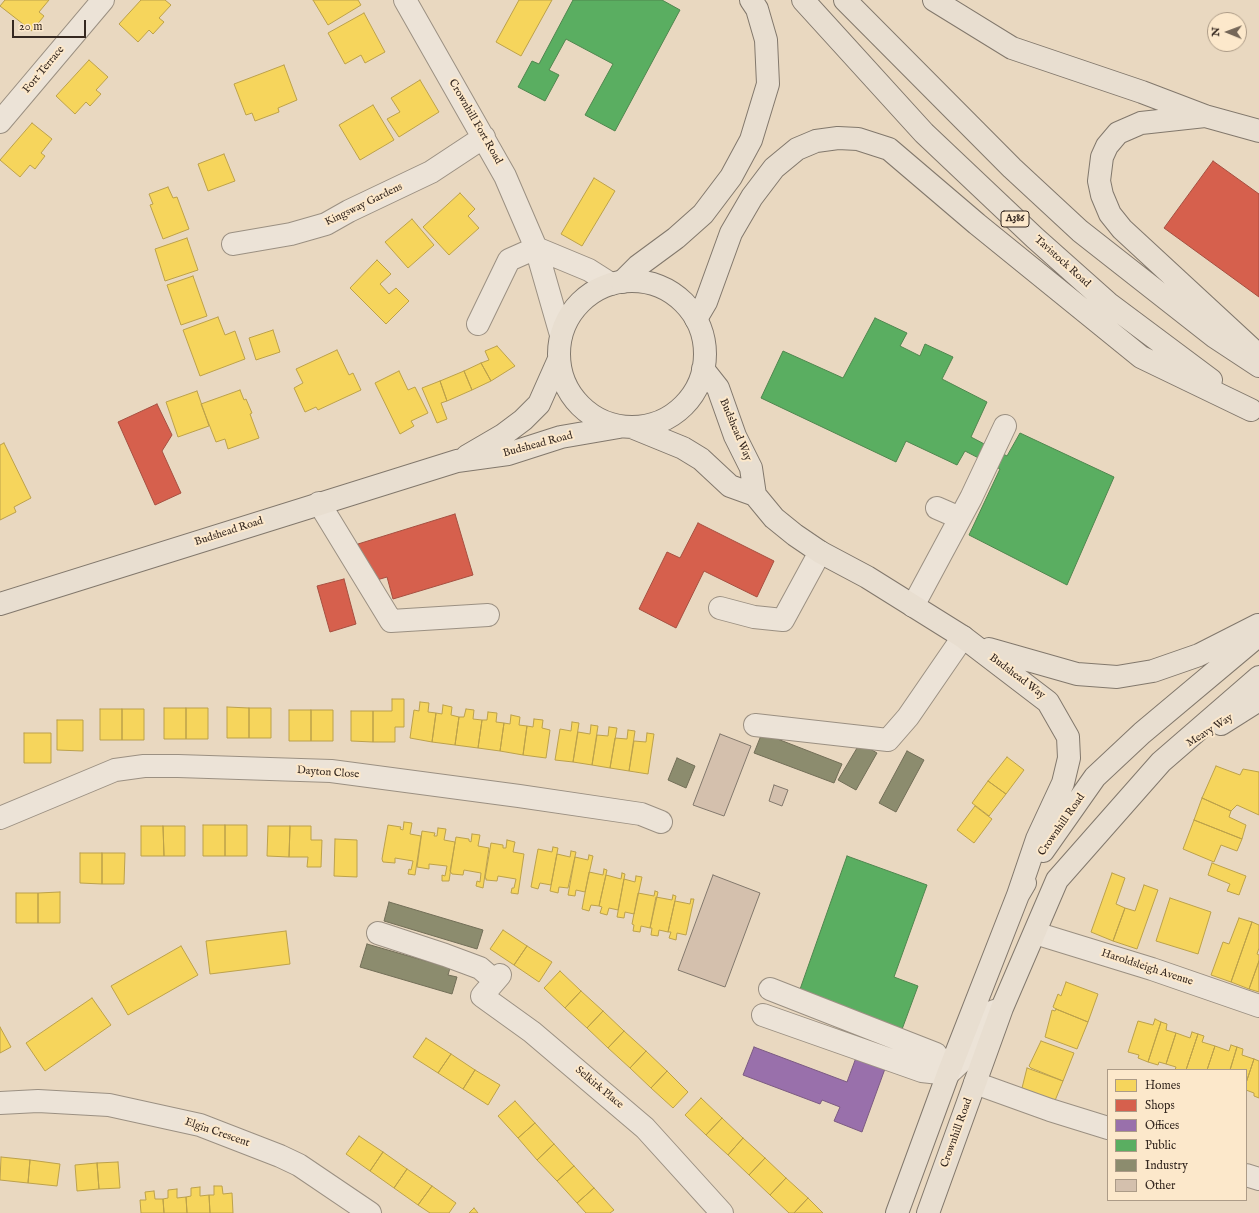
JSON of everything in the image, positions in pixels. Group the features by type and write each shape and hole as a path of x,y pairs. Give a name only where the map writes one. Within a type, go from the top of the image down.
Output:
{"main road":[{"path":"751,0 757,9 766,40 768,84 751,140 731,177 702,214 676,238 616,283 589,295 571,313 561,335 559,359 564,383 577,403 596,418 626,427 683,448 701,459 730,486 755,495"},
{"name":"Tavistock Road","path":"803,0 924,132 1035,238 1108,303 1255,412"},
{"path":"845,0 1012,168 1080,231 1215,336 1259,366"},
{"path":"934,0 1012,48 1142,92 1205,116 1259,130"},
{"path":"1205,116 1141,123 1118,133 1107,146 1102,157 1099,182 1102,195 1110,214 1122,229 1259,356"},
{"path":"616,283 644,282 665,289 682,302 696,319 706,302 731,233 752,198 774,168 797,149 816,141 838,138 858,139 889,149 977,224 1141,357 1255,412"},
{"name":"Budshead Road","path":"0,604 319,503 458,461 508,454 561,437 658,423 679,410 694,392 703,369 704,343 696,319"},
{"name":"Budshead Road","path":"458,461 503,435 523,420 539,404 559,359"},
{"name":"Budshead Way","path":"703,369 718,388 735,436 751,468 755,495 774,518 820,552 867,577 968,640 1048,702 1068,737 1069,758 1064,783 1037,839 1018,895"},
{"name":"Budshead Way","path":"968,640 1077,674 1117,677 1152,671 1199,655 1259,625"},
{"name":"Crownhill Road","path":"897,1213 948,1074 1018,895 1046,846 1095,778 1142,733 1259,635"},
{"name":"Crownhill Road","path":"928,1213 1002,1008 1057,880 1161,762 1259,677"},
{"name":"Meavy Way","path":"1161,762 1259,700"}],"street":[{"name":"Fort Terrace","path":"0,122 103,0"},
{"name":"Crownhill Fort Road","path":"405,0 505,176 536,248 561,335"},
{"name":"Kingsway Gardens","path":"232,244 291,234 326,224 349,211 430,172 484,137"},
{"path":"478,324 510,260 536,248 616,283"},
{"path":"913,606 960,518 1005,426"},
{"path":"319,503 391,621 488,615"},
{"path":"937,508 960,518"},
{"path":"720,608 754,617 783,620 820,552"},
{"path":"755,725 888,740 908,717 968,640"},
{"name":"Dayton Close","path":"0,818 115,770 144,766 164,766 330,771 633,813 661,822"},
{"name":"Haroldsleigh Avenue","path":"1035,933 1159,972 1259,1006"},
{"name":"Selkirk Place","path":"378,934 445,955 480,968 498,978 482,996 532,1032 645,1128 722,1213"},
{"path":"770,989 936,1054 948,1074"},
{"name":"Crownhill Road","path":"948,1074 975,1049 989,1013 1002,1008"},
{"path":"763,1015 922,1071 948,1074"},
{"path":"975,1083 1107,1128"},
{"name":"Elgin Crescent","path":"0,1103 38,1101 109,1105 200,1125 280,1156 299,1165 370,1213"},
{"path":"1247,1175 1259,1179"}],"building: Homes":[{"path":"5,0 49,0 39,12 44,16 32,31 0,6"},
{"path":"141,0 165,0 171,5 159,18 164,22 153,34 149,30 138,42 119,24"},
{"path":"313,0 358,0 361,5 328,25"},
{"path":"519,0 552,0 521,56 496,42"},
{"path":"364,13 385,52 365,63 361,55 345,64 328,33"},
{"path":"89,60 108,77 96,90 101,94 90,106 86,102 75,114 56,96"},
{"path":"284,65 297,100 278,108 279,112 255,121 252,113 246,115 234,84"},
{"path":"420,80 439,112 399,137 387,119 400,112 391,98"},
{"path":"373,105 394,140 360,160 339,125"},
{"path":"32,123 52,139 41,153 45,156 35,169 30,165 20,177 0,160"},
{"path":"224,154 235,181 208,191 198,164"},
{"path":"594,178 615,191 582,246 561,234"},
{"path":"168,187 173,198 177,197 189,229 163,239 150,205 153,204 149,194"},
{"path":"460,193 475,209 468,216 479,228 449,255 423,227"},
{"path":"412,219 434,245 408,268 385,242"},
{"path":"187,238 198,270 165,281 155,249"},
{"path":"377,260 391,274 380,284 389,294 396,288 409,301 386,324 350,288"},
{"path":"193,276 207,316 181,325 167,285"},
{"path":"218,317 225,335 235,331 245,359 200,376 183,330"},
{"path":"273,330 280,352 256,360 249,338"},
{"path":"497,346 515,366 491,381 481,363 489,360 485,351"},
{"path":"337,350 349,375 353,373 361,390 318,410 316,407 305,412 294,388 303,383 296,369"},
{"path":"481,363 491,381 472,390 464,371"},
{"path":"399,371 408,390 415,387 428,413 411,421 414,426 400,434 375,383"},
{"path":"464,371 472,390 447,401 440,381"},
{"path":"440,381 447,401 441,403 447,419 437,423 422,388"},
{"path":"240,390 252,413 250,414 259,438 228,449 225,439 216,442 201,404"},
{"path":"197,391 209,426 178,437 166,402"},
{"path":"4,443 31,498 14,507 16,512 0,520 0,445"},
{"path":"392,699 404,699 404,727 395,727 395,742 373,742 373,711 392,711"},
{"path":"420,702 429,703 428,712 436,713 432,742 410,738 414,710 419,711"},
{"path":"443,705 452,707 451,715 459,717 455,745 432,742 436,713 442,714"},
{"path":"227,707 249,708 249,738 227,738"},
{"path":"164,708 186,708 186,739 164,739"},
{"path":"186,708 208,708 208,739 186,739"},
{"path":"249,708 271,708 271,738 249,738"},
{"path":"100,709 122,709 122,740 100,740"},
{"path":"122,709 144,709 144,740 122,740"},
{"path":"466,709 474,710 473,719 482,720 478,748 455,745 459,717 464,717"},
{"path":"289,710 311,710 311,741 289,741"},
{"path":"311,710 333,710 333,741 311,741"},
{"path":"351,711 373,711 373,742 351,741"},
{"path":"488,712 497,713 496,722 504,723 500,751 478,748 482,720 487,720"},
{"path":"511,715 520,717 519,725 527,726 523,755 500,751 504,723 510,724"},
{"path":"534,719 543,720 542,728 550,730 546,758 523,755 527,726 533,727"},
{"path":"57,720 83,720 83,751 57,750"},
{"path":"572,722 579,723 573,762 555,760 560,729 571,731"},
{"path":"591,725 598,726 592,765 573,762 578,732 590,734"},
{"path":"609,727 617,728 610,768 592,765 597,735 608,736"},
{"path":"628,730 635,731 629,771 610,768 615,738 627,739"},
{"path":"24,733 51,733 51,763 24,763"},
{"path":"647,733 654,734 648,774 629,771 634,741 646,742"},
{"path":"1007,757 1024,770 1006,794 988,781"},
{"path":"1216,766 1240,775 1243,769 1259,772 1259,815 1237,805 1231,811 1202,798"},
{"path":"988,781 1006,794 989,816 972,803"},
{"path":"1202,798 1231,811 1229,817 1246,825 1242,839 1194,820"},
{"path":"975,806 992,819 974,843 957,830"},
{"path":"1194,820 1242,839 1237,851 1221,845 1214,862 1183,849"},
{"path":"404,822 412,823 410,834 421,836 415,875 408,874 409,869 411,870 413,861 395,858 395,863 383,862 382,859 388,825 401,827 400,829 403,830"},
{"path":"203,825 225,825 225,856 203,856"},
{"path":"225,825 247,825 247,856 225,856"},
{"path":"141,826 163,826 164,856 141,856"},
{"path":"163,826 185,826 185,856 164,856"},
{"path":"268,826 290,826 289,857 267,856"},
{"path":"290,826 311,826 311,840 322,840 321,867 307,867 308,857 289,857"},
{"path":"438,828 446,829 444,840 455,842 449,881 442,881 442,875 445,876 447,866 429,864 429,869 417,867 422,831 435,833 434,836 437,836"},
{"path":"472,834 480,835 478,846 489,848 483,888 476,886 477,881 480,882 481,873 464,870 463,875 452,874 450,871 456,837 469,839 471,842"},
{"path":"335,839 357,840 357,877 334,876"},
{"path":"507,840 515,842 513,852 524,854 518,894 511,893 516,879 498,876 497,881 486,880 485,878 491,843 503,845 503,848 506,848"},
{"path":"553,847 558,848 551,885 540,883 538,889 531,887 538,849 552,852"},
{"path":"571,851 576,852 568,888 559,887 558,893 550,891 557,854 570,857"},
{"path":"80,853 102,853 102,884 80,883"},
{"path":"102,853 125,853 124,884 102,884"},
{"path":"589,855 593,856 585,892 576,890 575,896 568,895 575,857 588,860"},
{"path":"1212,863 1246,876 1239,895 1227,891 1230,884 1208,875"},
{"path":"604,869 607,870 599,906 591,905 589,911 582,909 589,872 603,875"},
{"path":"622,873 625,874 618,910 609,908 607,915 600,913 602,907 599,906 606,875 621,879"},
{"path":"1112,873 1125,878 1116,904 1125,908 1113,941 1091,932"},
{"path":"636,876 642,877 634,914 625,912 624,918 617,917 624,879 635,882"},
{"path":"1144,885 1158,890 1137,949 1113,941 1125,908 1135,911"},
{"path":"655,891 658,892 650,928 641,926 640,932 633,931 634,925 632,924 638,893 654,896"},
{"path":"60,892 60,923 38,923 38,893"},
{"path":"16,893 38,893 38,923 16,923"},
{"path":"673,895 676,896 668,932 659,930 658,936 651,935 652,928 650,928 656,897 672,900"},
{"path":"1170,898 1211,912 1198,954 1156,941"},
{"path":"691,899 694,899 686,935 677,933 676,940 669,938 671,932 668,932 675,901 690,904"},
{"path":"1239,918 1252,922 1231,982 1211,975 1223,942 1229,944"},
{"path":"1252,922 1259,925 1259,948 1257,954 1259,955 1259,961 1249,989 1231,982"},
{"path":"503,930 527,946 514,965 490,949"},
{"path":"286,931 290,964 210,974 206,941"},
{"path":"181,946 198,975 128,1015 111,986"},
{"path":"527,946 552,962 539,982 514,965"},
{"path":"1259,961 1259,992 1249,989"},
{"path":"560,971 581,991 565,1008 544,988"},
{"path":"1066,982 1098,994 1088,1022 1053,1007 1058,994 1061,996"},
{"path":"581,991 603,1011 587,1028 565,1008"},
{"path":"92,998 111,1025 45,1071 26,1043"},
{"path":"1056,1009 1088,1022 1077,1049 1045,1037 1052,1010 1055,1011"},
{"path":"603,1011 624,1031 608,1048 587,1028"},
{"path":"1155,1019 1161,1022 1148,1062 1138,1058 1139,1055 1128,1052 1138,1021 1153,1025"},
{"path":"1161,1022 1167,1024 1166,1030 1176,1033 1166,1064 1159,1062 1158,1065 1148,1062"},
{"path":"0,1027 11,1047 0,1053"},
{"path":"624,1031 646,1051 630,1068 608,1048"},
{"path":"1192,1032 1198,1034 1186,1069 1175,1069 1176,1067 1166,1064 1176,1033 1190,1038"},
{"path":"1198,1034 1204,1036 1202,1042 1215,1046 1207,1069 1186,1069"},
{"path":"426,1038 451,1054 438,1073 413,1057"},
{"path":"1041,1041 1074,1053 1063,1081 1029,1066"},
{"path":"1231,1045 1237,1047 1230,1069 1207,1069 1215,1046 1229,1051"},
{"path":"1237,1047 1243,1049 1242,1055 1254,1059 1247,1080 1247,1069 1230,1069"},
{"path":"646,1051 667,1071 651,1088 630,1068"},
{"path":"451,1054 475,1070 463,1089 438,1073"},
{"path":"1254,1059 1259,1061 1259,1098 1254,1096 1254,1093 1247,1090 1247,1080"},
{"path":"1027,1068 1063,1081 1052,1108 1020,1096"},
{"path":"475,1070 500,1085 488,1105 463,1089"},
{"path":"667,1071 688,1092 673,1108 651,1088"},
{"path":"701,1098 722,1118 706,1135 685,1115"},
{"path":"515,1101 535,1123 518,1138 498,1116"},
{"path":"722,1118 743,1138 728,1155 706,1135"},
{"path":"535,1123 554,1144 537,1160 518,1138"},
{"path":"359,1136 383,1152 370,1171 346,1154"},
{"path":"743,1138 765,1158 749,1175 728,1155"},
{"path":"554,1144 574,1166 557,1181 537,1160"},
{"path":"383,1152 407,1169 394,1188 370,1171"},
{"path":"1,1157 30,1160 28,1183 0,1180"},
{"path":"765,1158 786,1178 770,1195 749,1175"},
{"path":"30,1160 60,1164 57,1186 28,1183"},
{"path":"118,1162 120,1188 99,1189 97,1163"},
{"path":"97,1163 99,1189 77,1191 75,1165"},
{"path":"574,1166 594,1188 577,1203 557,1181"},
{"path":"407,1169 432,1186 418,1205 394,1188"},
{"path":"786,1178 808,1198 794,1213 789,1213 770,1195"},
{"path":"214,1186 222,1186 223,1194 232,1193 233,1213 210,1213 209,1195 214,1195"},
{"path":"432,1186 456,1203 449,1213 430,1213 418,1205"},
{"path":"200,1187 200,1196 209,1195 210,1213 187,1213 186,1197 191,1196 191,1188"},
{"path":"594,1188 614,1210 610,1213 586,1213 577,1203"},
{"path":"177,1189 177,1198 186,1197 187,1213 164,1213 163,1199 168,1198 168,1190"},
{"path":"154,1191 155,1199 163,1199 164,1213 141,1213 140,1200 146,1200 145,1192"},
{"path":"808,1198 823,1213 794,1213"},
{"path":"474,1208 478,1213 469,1213"}],"building: Shops":[{"path":"1213,161 1259,194 1259,297 1164,228"},
{"path":"157,404 172,435 162,451 181,493 155,505 118,422"},
{"path":"455,514 473,575 393,599 387,577 370,582 358,544"},
{"path":"698,523 774,561 757,597 704,571 676,628 639,609 667,552 680,558"},
{"path":"344,579 356,624 330,632 317,586"}],"building: Offices":[{"path":"754,1047 847,1082 857,1055 886,1066 862,1132 834,1121 840,1107 822,1100 820,1104 743,1075"}],"building: Public":[{"path":"573,0 662,0 680,10 615,131 585,115 613,64 566,39 549,70 559,75 545,101 518,87 532,61 539,64"},
{"path":"875,318 907,333 900,346 920,356 925,344 953,357 942,379 987,402 971,437 1007,456 1020,433 1114,477 1067,585 969,535 1000,469 965,451 957,465 906,441 896,462 761,398 783,351 843,378"},
{"path":"847,856 927,885 894,977 918,986 901,1032 798,995"}],"building: Industry":[{"path":"762,733 842,764 834,783 754,753"},
{"path":"860,743 877,753 856,790 838,780"},
{"path":"907,751 924,760 896,812 879,803"},
{"path":"677,758 695,766 686,788 668,780"},
{"path":"389,902 483,930 477,949 384,921"},
{"path":"367,944 450,968 448,975 457,977 452,994 360,967"}],"building: Other":[{"path":"720,734 751,746 724,816 693,805"},
{"path":"774,785 788,790 782,806 769,801"},
{"path":"713,875 760,893 725,987 678,970"}]}
